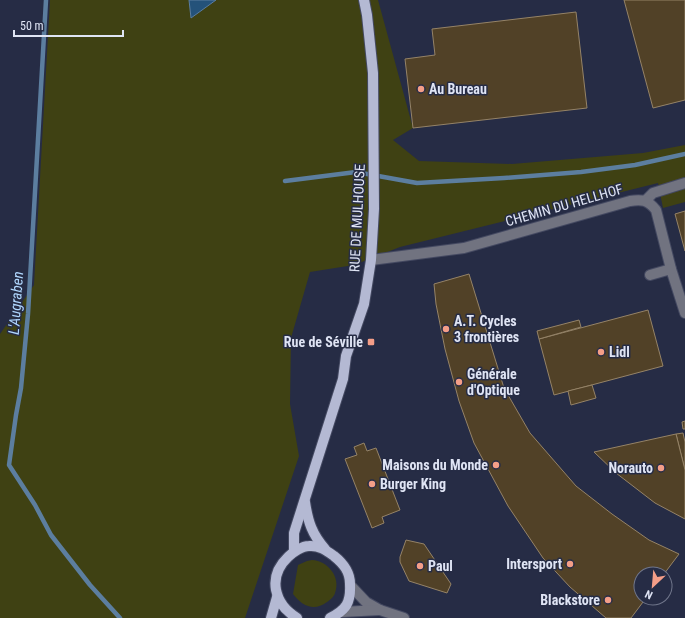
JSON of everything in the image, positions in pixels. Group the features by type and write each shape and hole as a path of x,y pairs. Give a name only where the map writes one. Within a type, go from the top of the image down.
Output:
{"main road":[{"name":"RUE DE MULHOUSE","path":"294,551 294,533 343,378 346,356 364,304 371,260 374,191 373,73 364,0"},
{"name":"RUE DE MULHOUSE","path":"304,500 308,522 317,540 325,549 342,562 349,574 350,586"},
{"path":"297,618 287,611 277,597 276,577 282,563 294,551 309,546 325,549"},
{"path":"330,618 342,612 348,602 350,586"},
{"path":"270,618 277,597"}],"street":[{"path":"685,183 653,193 646,200 656,210 671,269 685,313"},
{"name":"CHEMIN DU HELLHOF","path":"371,260 464,248 630,201 640,199 646,200"},
{"path":"650,275 671,269"},
{"path":"350,586 366,602 380,610 404,618"},
{"path":"342,612 380,610"}],"shaded area":[{"path":"50,0 189,0 191,18 216,0 378,0 413,128 393,140 419,161 512,164 643,153 685,145 685,202 663,208 658,183 400,247 354,265 310,272 291,338 290,404 299,456 245,618 0,618 0,334 34,285"},
{"path":"312,560 323,563 328,567 335,576 336,581 333,597 317,607 308,606 300,602 293,594 298,565"}],"water":[{"path":"189,0 216,0 191,18"}],"building":[{"path":"624,0 685,0 685,100 653,108"},
{"path":"576,12 587,108 413,128 405,59 435,55 432,29"},
{"path":"685,211 685,251 675,214"},
{"path":"469,274 504,388 530,433 576,486 649,540 679,554 670,566 633,566 633,606 640,606 631,618 606,618 570,587 543,558 508,506 474,443 459,401 445,349 436,304 434,284"},
{"name":"Lidl","path":"648,310 663,366 554,395 539,339"},
{"path":"579,320 581,327 539,339 537,331"},
{"path":"592,385 596,398 571,405 568,391"},
{"path":"685,421 685,429 683,429 682,422"},
{"path":"683,433 685,442 685,470 676,434"},
{"path":"676,434 685,470 685,519 655,503 616,473 594,452"},
{"name":"Burger King","path":"364,443 367,451 376,448 400,510 382,517 384,523 372,528 345,459 357,455 354,447"},
{"name":"Paul","path":"406,540 424,544 451,584 447,593 409,581 400,562 400,557"}],"waterway":[{"name":"L'Augraben","path":"46,0 28,314 21,388 9,465 35,505 51,535 90,585 120,618"},
{"path":"285,181 356,172 417,183 504,178 581,172 635,165 685,154"}],"place":[{"name":"Au Bureau","path":"421,89"},
{"name":"A.T. Cycles 3 frontières","path":"446,329"},
{"name":"Rue de Séville","path":"371,342"},
{"name":"Lidl","path":"601,352"},
{"name":"Générale d'Optique","path":"459,382"},
{"name":"Maisons du Monde","path":"496,465"},
{"name":"Norauto","path":"661,468"},
{"name":"Burger King","path":"372,484"},
{"name":"Intersport","path":"570,564"},
{"name":"Paul","path":"420,566"},
{"name":"Blackstore","path":"608,600"}]}
